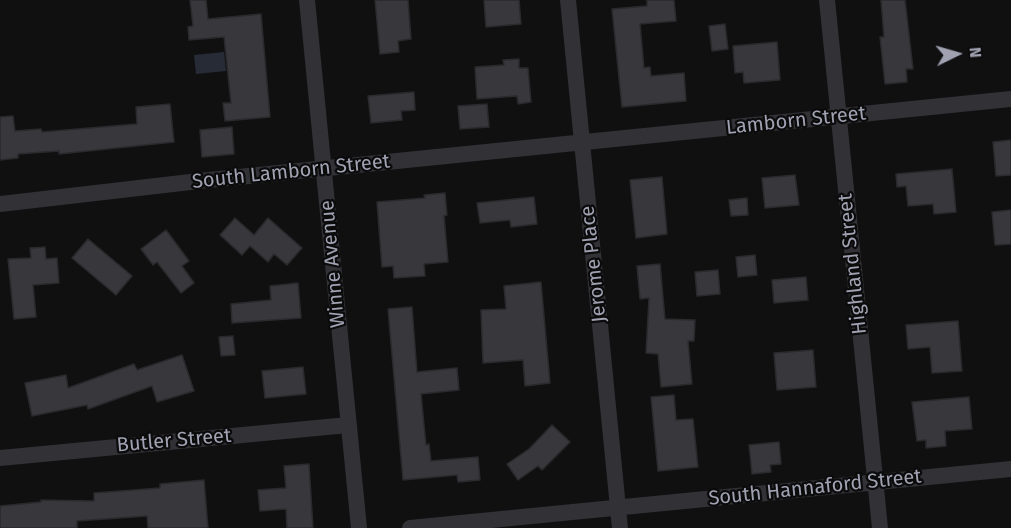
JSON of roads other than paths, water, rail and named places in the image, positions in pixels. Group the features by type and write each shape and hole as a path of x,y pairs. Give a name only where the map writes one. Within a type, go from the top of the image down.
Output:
{"street":[{"name":"Winne Avenue","path":"307,0 359,528"},
{"name":"Jerome Place","path":"568,0 620,528"},
{"name":"Highland Street","path":"826,0 880,528"},
{"name":"Lamborn Street","path":"582,142 1011,99"},
{"name":"South Lamborn Street","path":"0,204 582,142"},
{"name":"Butler Street","path":"0,458 348,425"},
{"name":"South Hannaford Street","path":"410,528 1011,469"}]}
